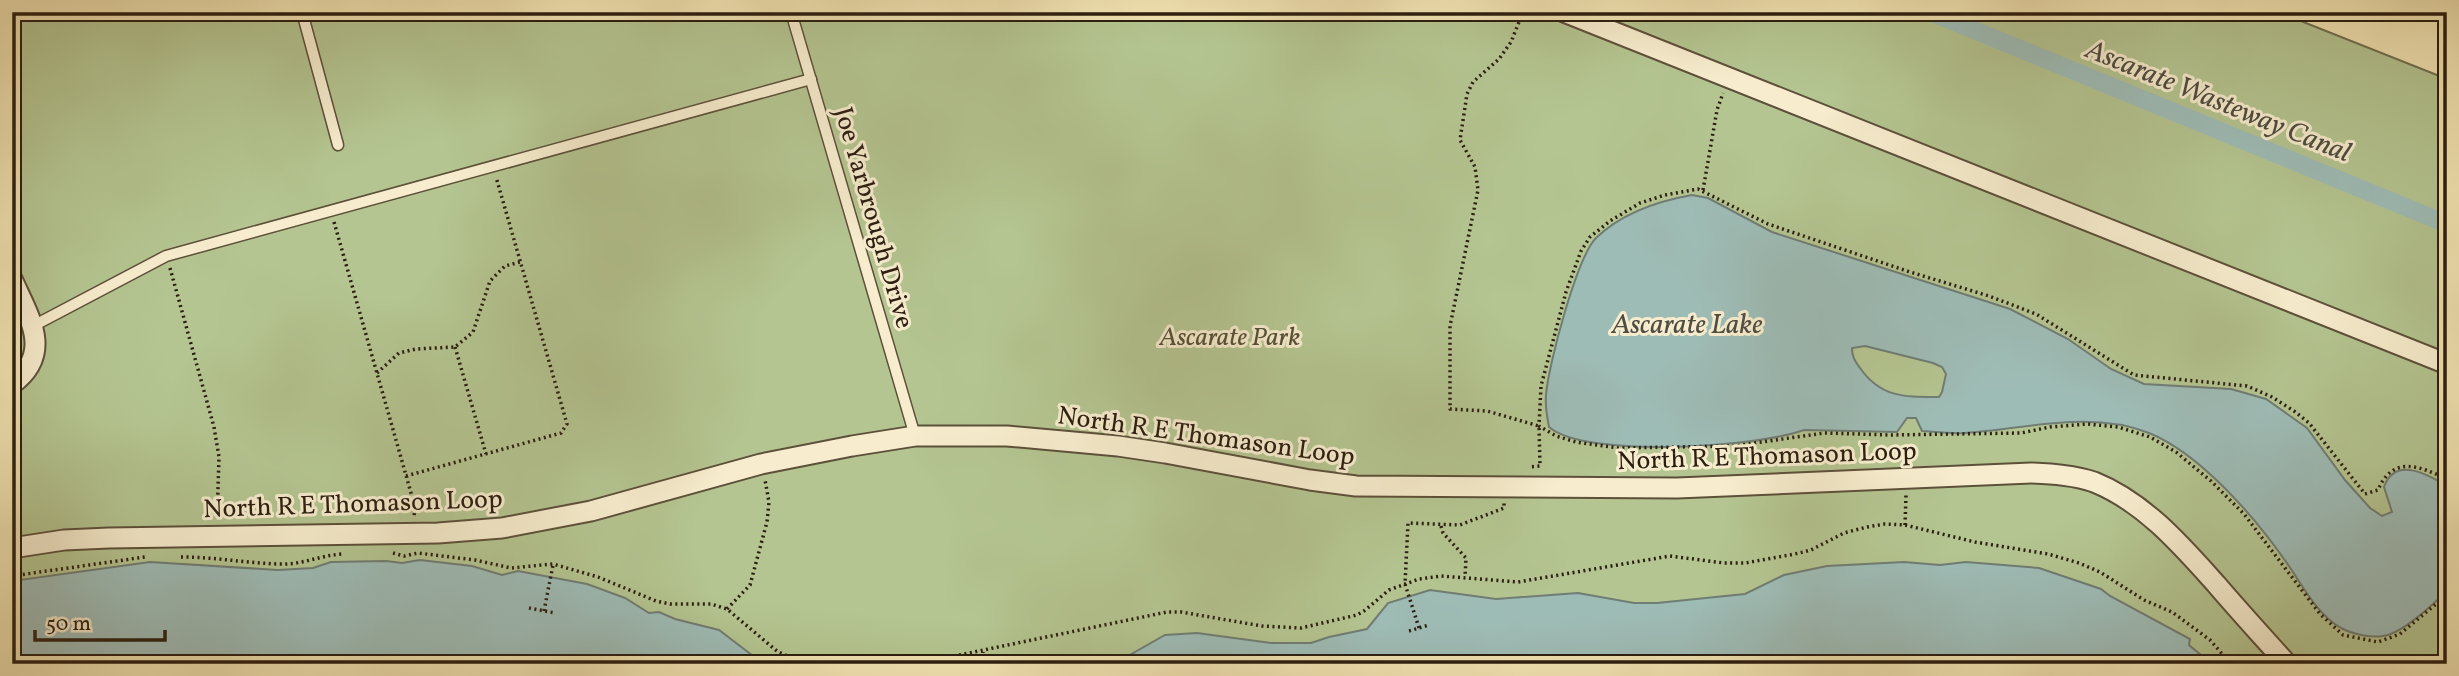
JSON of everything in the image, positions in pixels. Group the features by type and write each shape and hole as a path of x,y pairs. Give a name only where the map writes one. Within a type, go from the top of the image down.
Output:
{"street":[{"path":"1564,12 2447,364"},
{"path":"12,279 33,326 36,342 35,355 29,368 12,384"},
{"name":"North R E Thomason Loop","path":"12,548 64,540 412,533 502,528 540,523 761,464 915,436 1007,436 1118,446 1356,486 1677,488 2031,473 2064,475 2103,486 2145,512 2181,545 2287,664"}],"lane":[{"path":"302,12 338,145"},
{"name":"Joe Yarbrough Drive","path":"791,12 915,436"},
{"path":"33,326 166,256 810,79"}],"path":[{"path":"1450,409 1450,326 1478,190 1475,167 1460,140 1467,94 1473,82 1499,59 1511,42 1523,12"},
{"path":"1703,190 1717,110 1729,78"},
{"path":"406,476 561,433 566,424 492,166"},
{"path":"1539,426 1541,386 1566,292 1581,251 1590,237 1640,203 1688,190 1703,190 1768,224 1989,296 2036,314 2134,374 2247,386 2272,397 2309,423 2365,494 2378,490 2392,470 2401,466 2416,467 2447,479"},
{"path":"331,211 415,507 412,533"},
{"path":"166,256 216,437 220,476 216,536"},
{"path":"377,373 399,353 416,349 455,347 474,332 490,281 505,266 520,262"},
{"path":"455,347 486,454"},
{"path":"727,609 748,589 767,523 769,502 761,464"},
{"path":"1905,525 1907,511"},
{"path":"1441,524 1443,533 1466,558 1465,577"},
{"path":"916,664 1167,612 1262,626 1315,626 1364,611 1389,590 1441,576 1504,582 1542,580 1670,556 1745,563 1803,552 1844,533 1885,524 1905,525 1961,539 2048,554 2079,563 2100,572 2144,600 2172,612 2210,640 2231,664"},
{"path":"391,553 404,556 418,553 475,560 511,568 553,564 597,577 656,601 670,604 711,604 727,609 778,652 807,664"},
{"path":"172,557 279,564 307,563 330,555 355,554"},
{"path":"12,576 147,556"},
{"path":"544,611 553,564"},
{"path":"1405,584 1419,628"},
{"path":"530,608 555,614"},
{"path":"1409,631 1429,625"},
{"path":"983,652 983,664"}],"green space":[{"name":"Ascarate Park","path":"12,12 2278,12 2447,79 2447,664 12,664"}],"water":[{"name":"Ascarate Lake","path":"1692,195 1708,198 1772,232 2010,309 2068,339 2111,369 2144,384 2231,389 2266,399 2307,428 2345,480 2370,508 2382,516 2392,512 2384,487 2396,472 2412,470 2430,477 2447,486 2447,591 2417,618 2391,634 2367,636 2341,628 2316,606 2271,542 2241,505 2206,470 2168,442 2127,426 2081,422 1948,433 1922,431 1916,418 1907,418 1897,432 1804,430 1750,441 1673,447 1598,443 1569,437 1549,427 1546,399 1552,361 1572,288 1588,249 1606,229 1629,215","holes":["1865,346 1942,367 1946,374 1939,397 1905,396 1885,390 1868,378 1855,361 1852,348"]},
{"path":"420,560 472,566 502,575 518,571 587,584 625,598 649,613 659,612 675,619 719,630 757,659 768,664 12,664 12,581 150,562 278,570 313,568 331,562 402,563"},
{"path":"1904,562 1940,565 1966,562 2039,568 2101,589 2190,639 2189,645 2212,664 1121,664 1128,656 1165,635 1197,633 1271,643 1311,643 1367,629 1388,603 1430,590 1496,599 1578,593 1634,603 1657,603 1745,594 1784,575 1827,566"}],"waterway":[{"name":"Ascarate Wasteway Canal","path":"1930,12 2447,224"}]}
